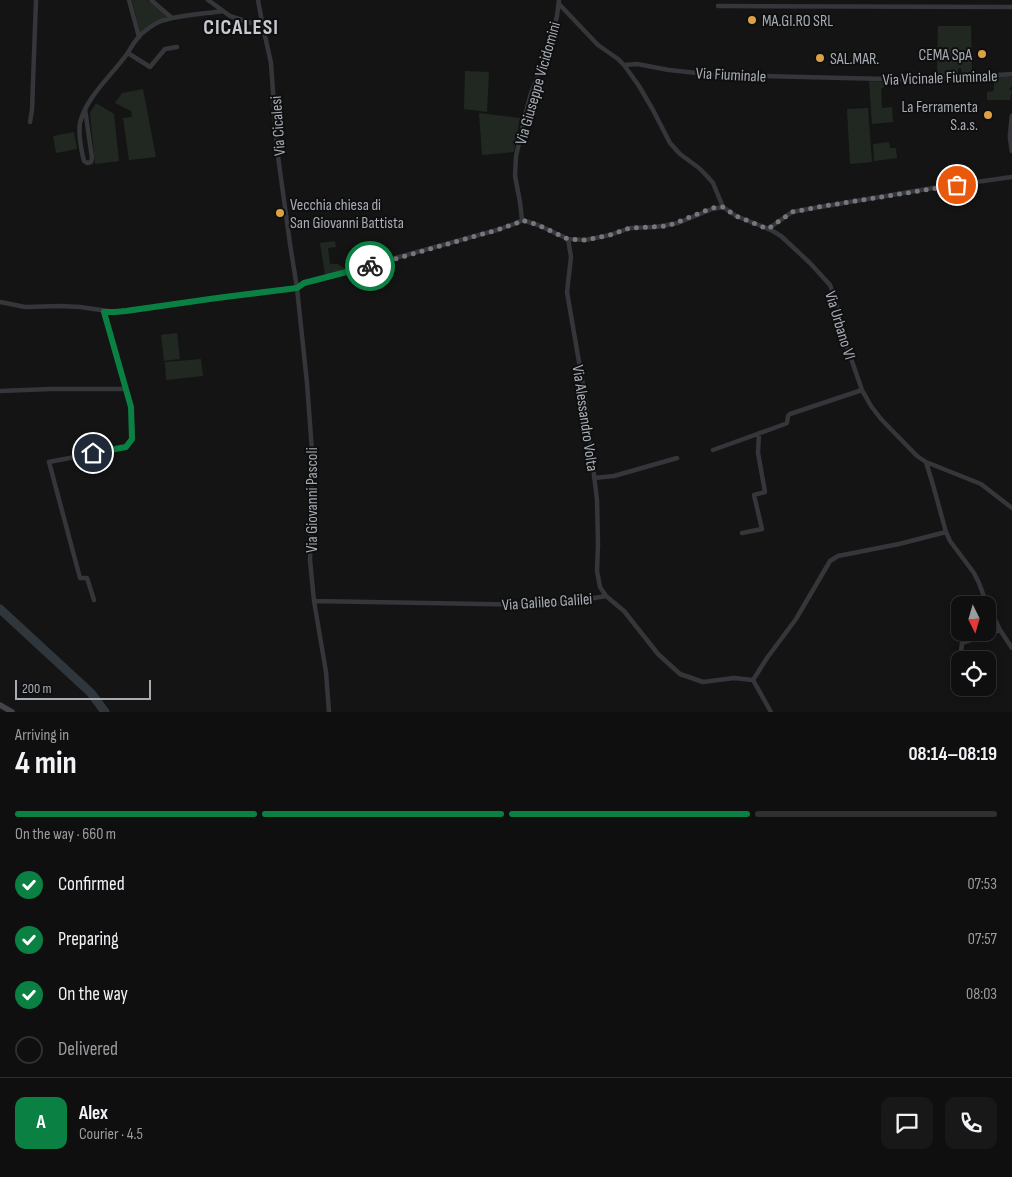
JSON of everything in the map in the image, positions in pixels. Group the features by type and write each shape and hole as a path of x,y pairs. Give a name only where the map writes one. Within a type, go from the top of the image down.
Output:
{"main road":[{"path":"0,705 12,712"}],"street":[{"path":"30,122 36,0"},
{"path":"129,0 138,37"},
{"path":"151,0 172,18"},
{"path":"208,0 223,12 237,19 263,27"},
{"name":"Via Cicalesi","path":"258,0 271,63 277,149 297,288"},
{"path":"0,302 25,307 61,306 80,307 104,312 126,311 297,288 304,283 497,230 522,220 568,239 594,238 630,228 668,226 712,208 723,207 713,183 670,143 639,86 624,65 598,45 559,2"},
{"name":"Via Giuseppe Vicidomini","path":"522,220 515,176 516,156 531,93 550,46 559,2"},
{"path":"718,6 1012,7"},
{"path":"85,109 92,158 91,162 87,163 84,161 80,137 80,124 85,109 138,37 150,27 172,18 223,12"},
{"path":"128,53 150,67 165,49 177,47"},
{"name":"Via Fiuminale","path":"624,65 637,64 669,70 716,75 838,78"},
{"name":"Via Vicinale Fiuminale","path":"838,78 927,80 1012,74"},
{"path":"1012,116 1010,137 1012,151"},
{"path":"768,229 792,212 933,188 1012,177"},
{"name":"Via Urbano VI","path":"723,207 736,216 780,236 796,249 830,285 838,307 847,347 862,390 881,419 917,456 926,462 981,484 1012,508"},
{"name":"Via Alessandro Volta","path":"568,239 571,257 567,292 584,392 597,509 598,544 596,571 600,587 606,596"},
{"name":"Via Giovanni Pascoli","path":"297,288 312,451 310,560 314,601 326,672 329,712"},
{"path":"94,600 88,578 80,578 48,462 126,447 132,439 131,407 104,312"},
{"path":"0,391 126,389"},
{"path":"713,450 785,424 790,414 862,390"},
{"path":"742,533 762,529 754,495 765,492 758,452 759,433"},
{"path":"594,478 614,476 677,458"},
{"path":"926,462 946,532 950,541 980,583 984,596"},
{"path":"771,712 753,680 796,619 830,561 838,556 899,544 946,532"},
{"name":"Via Galileo Galilei","path":"314,601 532,605 565,603 606,596 624,611 658,654 680,674 703,682 734,678 753,680"},
{"path":"996,622 1012,648"},
{"path":"961,651 962,643 1000,630"}],"shaded area":[{"path":"132,0 147,0 168,17 154,22 140,32"},
{"path":"938,26 971,26 972,75 962,76 961,68 956,73 957,77 937,78"},
{"path":"465,71 489,72 487,112 464,109"},
{"path":"994,76 1010,76 1012,78 1012,86 1009,89 1012,91 1010,100 987,100 987,92 994,91"},
{"path":"869,81 891,82 881,89 882,108 892,107 893,122 872,124"},
{"path":"143,89 156,157 129,160 123,118 132,117 131,111 115,103 122,93"},
{"path":"96,103 114,114 119,161 95,164 90,113"},
{"path":"868,108 872,162 850,164 847,109"},
{"path":"479,113 520,118 514,152 482,155"},
{"path":"74,132 77,149 56,153 53,136"},
{"path":"889,142 890,148 896,148 897,158 874,161 873,144"},
{"path":"335,241 336,247 328,248 330,264 338,264 347,270 325,275 320,243"},
{"path":"177,333 180,359 164,361 161,335"},
{"path":"201,359 203,376 166,380 165,362"}],"waterway":[{"path":"0,609 91,693 105,712"}],"way so far":[{"path":"370,266 497,230 522,220 568,239 585,240 610,235 630,228 668,226 712,208 723,207 736,216 768,229 792,212 957,185"}],"place":[{"name":"MA.GI.RO SRL","path":"752,20"},
{"name":"CEMA SpA","path":"982,54"},
{"name":"SAL.MAR.","path":"820,58"},
{"name":"La Ferramenta S.a.s.","path":"988,115"},
{"name":"Vecchia chiesa di San Giovanni Battista","path":"280,213"}],"district":[{"name":"CICALESI","path":"241,27"}],"route":[{"path":"93,453 126,447 132,439 131,407 104,312 126,311 297,288 304,283 370,266"}]}
